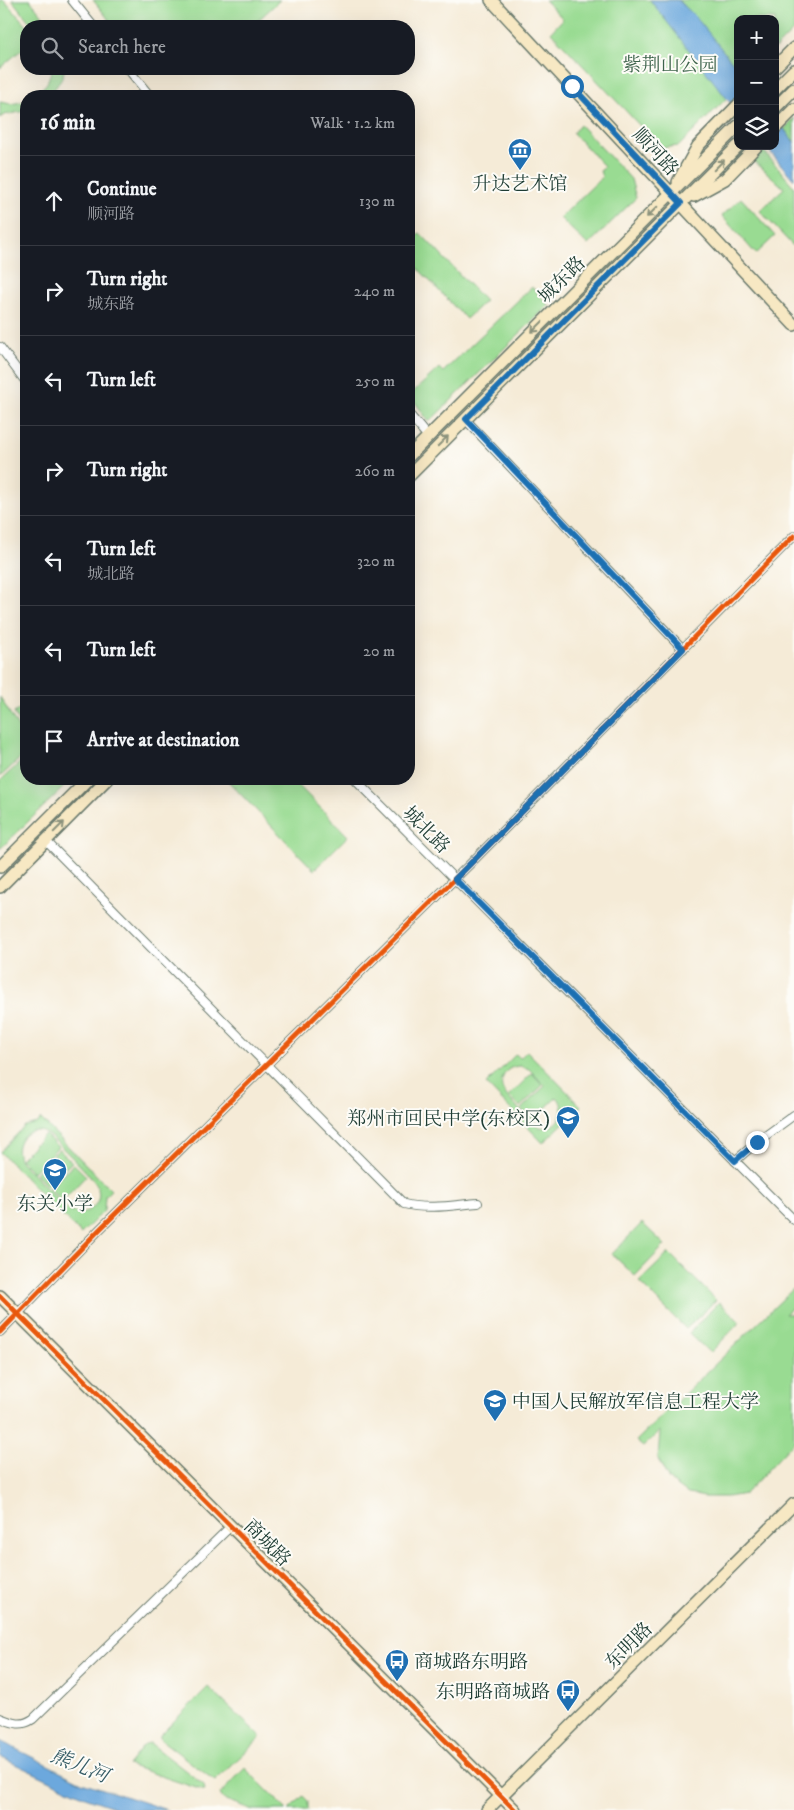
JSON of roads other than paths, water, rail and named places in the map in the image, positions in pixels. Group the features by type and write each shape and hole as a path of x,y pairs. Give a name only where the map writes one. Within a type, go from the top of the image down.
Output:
{"street":[{"path":"72,0 88,20"},
{"name":"顺河路","path":"491,0 794,325"},
{"path":"779,63 794,48"},
{"path":"779,85 794,70"},
{"path":"133,75 145,90"},
{"path":"779,105 794,89"},
{"path":"671,193 698,146 734,109"},
{"path":"779,124 790,113"},
{"name":"城东路","path":"415,450 734,130"},
{"name":"城东路","path":"415,470 734,150"},
{"path":"681,203 724,179 754,150"},
{"path":"0,347 20,374"},
{"path":"466,419 683,649"},
{"path":"415,421 428,437"},
{"path":"0,1332 99,1230 455,879 794,536"},
{"path":"0,867 82,785"},
{"path":"0,886 101,785"},
{"name":"城北路","path":"361,785 794,1220"},
{"path":"46,841 404,1204 426,1207 478,1203"},
{"path":"735,1161 794,1115"},
{"name":"商城路","path":"0,1296 515,1810"},
{"name":"东明路","path":"487,1810 794,1504"},
{"path":"0,1718 17,1724 26,1724 231,1526"}],"water":[{"path":"650,0 678,0 695,16 734,64 734,108"},
{"path":"779,122 794,142 794,180 768,150 779,150"},
{"path":"0,1741 82,1782 167,1810 123,1810 85,1797 0,1757"}],"place":[{"name":"升达艺术馆","path":"520,171"},
{"name":"郑州市回民中学(东校区)","path":"568,1139"},
{"name":"东关小学","path":"55,1191"},
{"name":"中国人民解放军信息工程大学","path":"495,1422"},
{"name":"商城路东明路","path":"397,1682"},
{"name":"东明路商城路","path":"568,1712"}],"park label":[{"name":"紫荆山公园","path":"670,64"}],"water label":[{"name":"熊儿河","path":"80,1765"}]}
